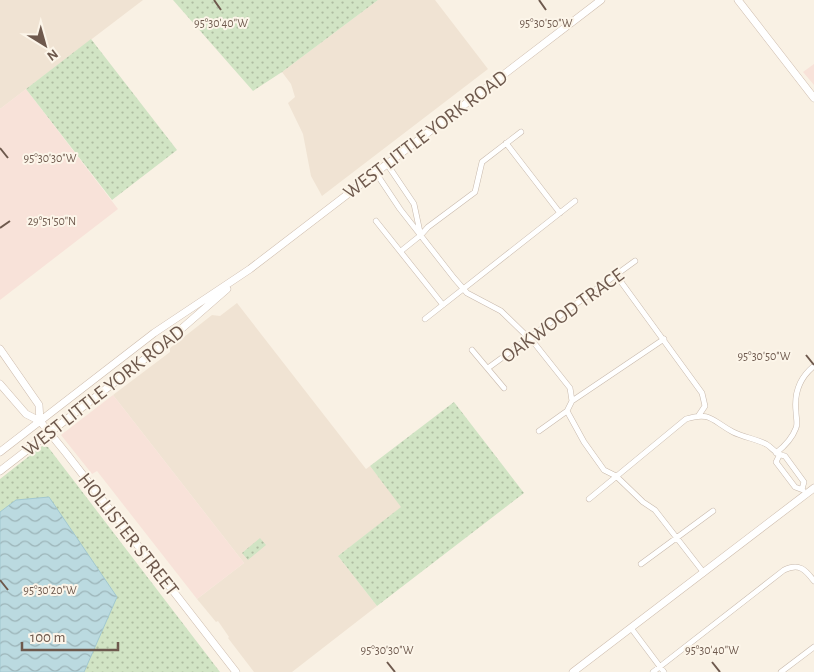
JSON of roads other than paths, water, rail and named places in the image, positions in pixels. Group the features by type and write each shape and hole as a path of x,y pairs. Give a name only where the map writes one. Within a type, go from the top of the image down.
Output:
{"main road":[{"name":"WEST LITTLE YORK ROAD","path":"0,452 154,333 250,269 600,0"},
{"path":"738,0 814,98"},
{"name":"WEST LITTLE YORK ROAD","path":"0,471 164,344 250,269"},
{"name":"HOLLISTER STREET","path":"0,349 39,404 40,421"},
{"name":"HOLLISTER STREET","path":"0,384 26,414 40,421 236,672"},
{"path":"573,672 704,573 804,491 814,488"}],"street":[{"path":"401,251 428,227 475,192 482,162 521,132"},
{"path":"506,143 560,213"},
{"path":"387,164 414,204 421,235"},
{"path":"376,173 421,235 467,293 501,311 529,338 570,388 572,401"},
{"path":"425,319 575,201"},
{"path":"376,221 442,305"},
{"name":"OAKWOOD TRACE","path":"488,368 635,261"},
{"path":"616,275 702,393 705,406 699,415"},
{"path":"539,431 567,410 572,401 664,339"},
{"path":"472,350 504,388"},
{"path":"589,499 686,419 699,415 710,417 733,432 766,444 778,454 785,456 804,482 804,491 795,487 776,462 778,454 788,443 797,427 795,394 802,379 814,366"},
{"path":"567,410 590,453 604,470 616,476 643,502 655,510 704,573"},
{"path":"642,564 713,510"},
{"path":"653,672 784,570 795,566 800,567 814,580"},
{"path":"630,628 664,672"},
{"path":"782,672 814,647"}],"water":[{"path":"49,497 117,597 84,672 0,672 0,512 16,500"}]}
